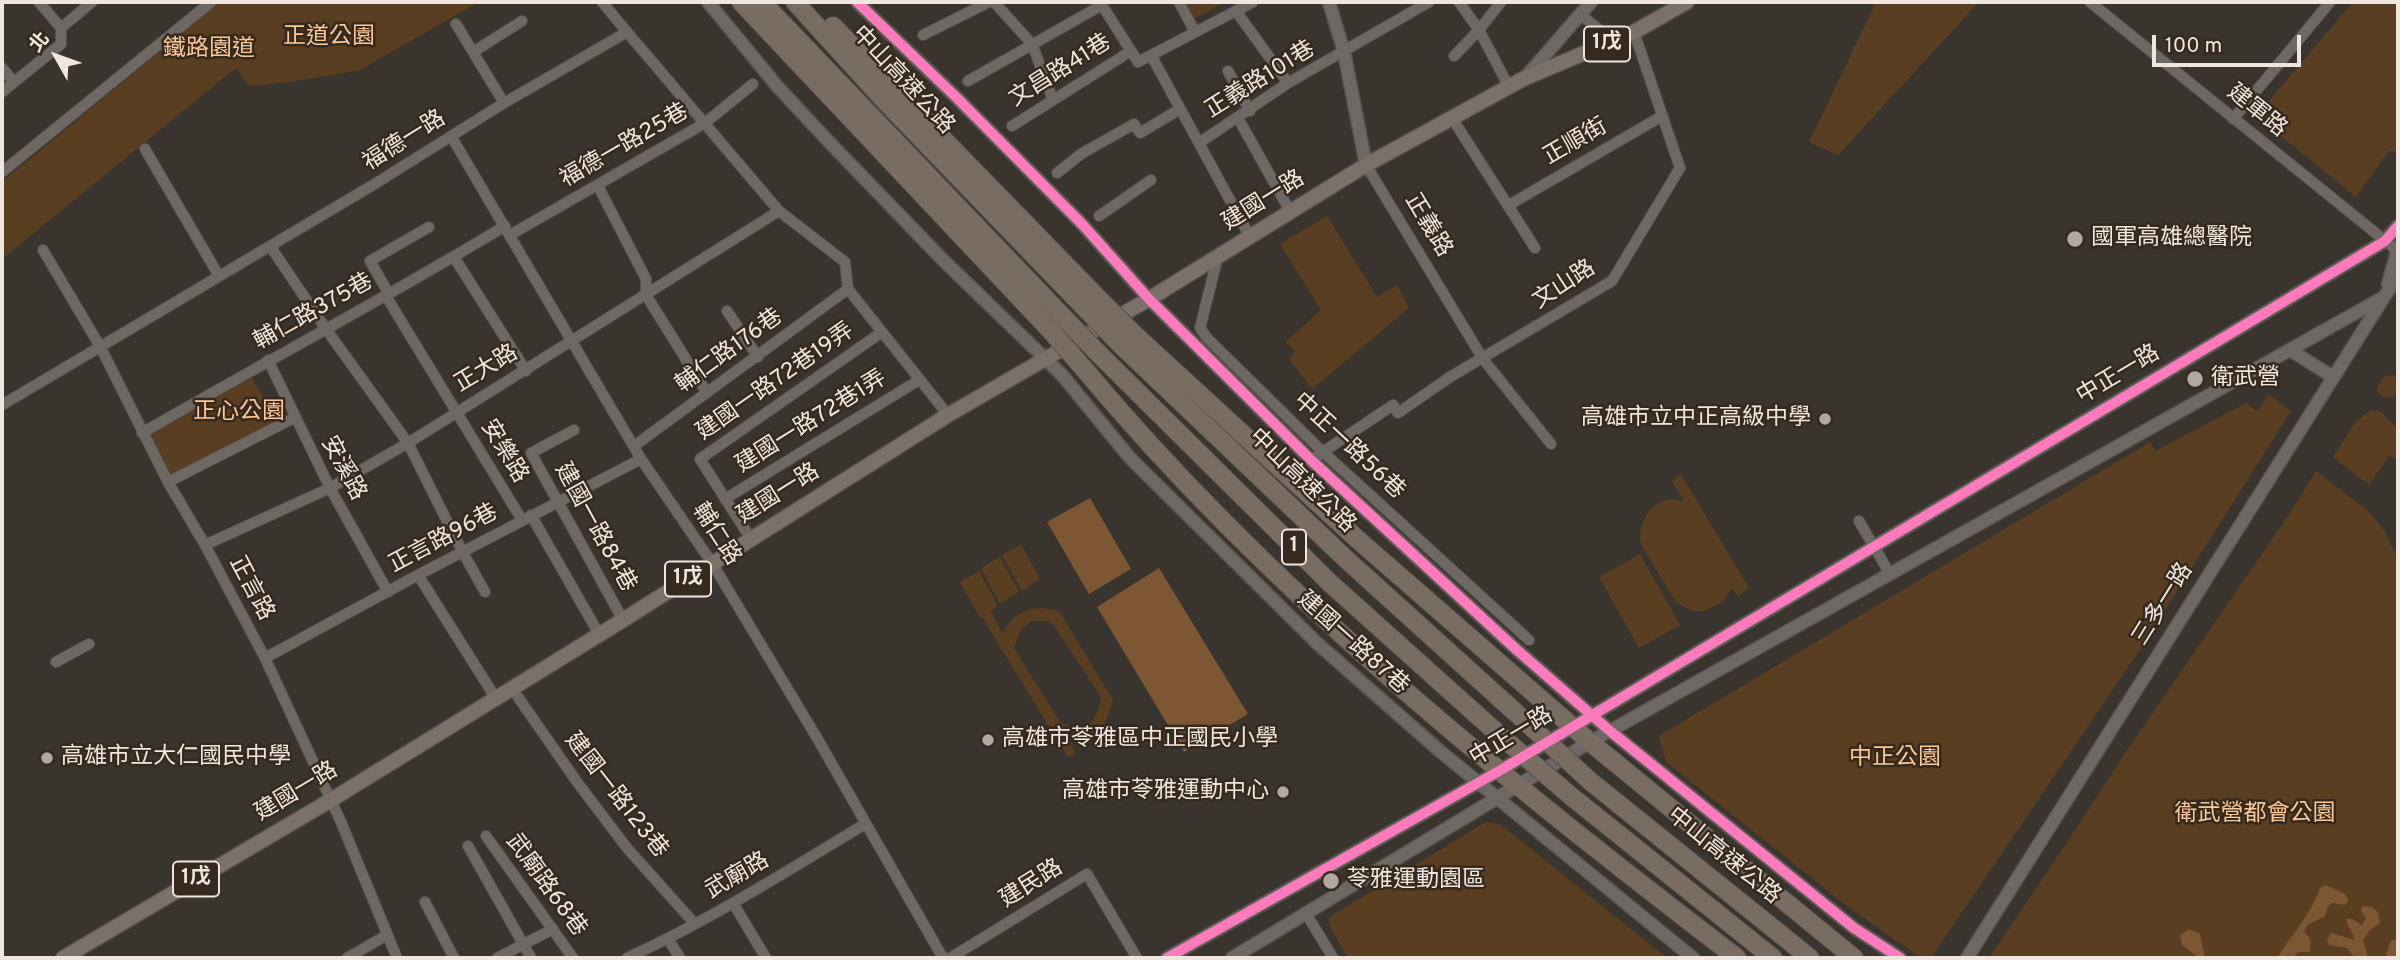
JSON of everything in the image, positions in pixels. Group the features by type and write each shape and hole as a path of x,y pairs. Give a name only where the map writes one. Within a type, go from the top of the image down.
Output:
{"highway":[{"path":"741,2 1059,326 1085,370 1138,434 1299,597 1499,771 1737,958"},
{"name":"中山高速公路","path":"762,2 1059,326 1100,355 1330,583 1496,732 1773,958"},
{"name":"中山高速公路","path":"795,2 884,100 1091,302"},
{"path":"810,2 1128,340 1590,742 1854,958"},
{"name":"中山高速公路","path":"1128,340 1347,560 1590,781 1810,958"}],"main road":[{"name":"1戊","path":"1523,79 1634,32 1687,2"},
{"name":"建國一路","path":"63,958 331,800 948,415 1149,299 1366,165 1523,79"}],"street":[{"path":"2,92 61,44 61,28 39,2"},
{"path":"61,28 92,2"},
{"path":"2,172 211,2"},
{"path":"602,2 779,211 845,262 848,289 948,415"},
{"name":"建國一路87巷","path":"708,2 777,86 831,143 943,260 1068,381 1130,458 1318,644 1496,798 1693,958"},
{"path":"857,2 1082,224 1149,299 1311,460 1591,715 1889,958"},
{"path":"923,35 989,2"},
{"path":"994,2 1032,44 1054,100"},
{"path":"1179,2 1195,32"},
{"name":"正義路","path":"1329,2 1344,52 1366,165 1483,359 1551,444"},
{"name":"正義路101巷","path":"1199,143 1288,83 1429,2"},
{"path":"1459,2 1479,30 1509,87"},
{"path":"1454,56 1501,2"},
{"path":"1523,79 1591,2"},
{"name":"建軍路","path":"2090,2 2398,250"},
{"path":"2233,119 2328,2"},
{"path":"968,81 1101,3 1138,62 1244,5 1288,83"},
{"path":"1580,14 1613,41"},
{"path":"472,52 523,21"},
{"path":"456,24 504,103"},
{"name":"福德一路","path":"2,405 627,32"},
{"name":"文山路","path":"1311,460 1392,405 1398,413 1450,377 1612,281 1680,168 1634,32"},
{"name":"文昌路41巷","path":"1012,126 1131,51"},
{"path":"1151,55 1250,237"},
{"path":"2,68 14,82"},
{"path":"1228,71 1250,111"},
{"name":"福德一路25巷","path":"508,230 598,186 705,123 753,84"},
{"path":"1057,173 1081,154 1134,124 1140,133 1180,109"},
{"name":"正順街","path":"1509,205 1662,116"},
{"path":"1238,118 1291,213"},
{"path":"1452,118 1535,248"},
{"name":"輔仁路","path":"451,136 634,446 712,563 817,738 943,958"},
{"path":"145,149 219,276"},
{"path":"1099,216 1151,180"},
{"path":"598,186 646,279 646,295 707,393"},
{"name":"正大路","path":"205,545 330,488 408,443 779,211"},
{"path":"2385,242 2398,226"},
{"name":"安樂路","path":"429,228 370,261 387,295 456,411 599,634"},
{"name":"輔仁路375巷","path":"142,433 268,360 508,230"},
{"name":"中正一路","path":"1167,958 1499,771 2385,242"},
{"path":"270,246 408,443 485,592"},
{"name":"正言路","path":"43,250 101,348 168,482 265,657 331,800 397,958"},
{"path":"2384,297 2398,250"},
{"name":"中正一路56巷","path":"1218,256 1200,328 1207,338 1323,452 1529,640"},
{"path":"454,257 526,370"},
{"name":"三多一路","path":"1967,958 2398,275"},
{"name":"輔仁路176巷","path":"634,446 848,289"},
{"name":"中正一路","path":"1232,958 1590,742 2384,297"},
{"path":"727,311 758,357"},
{"name":"建國一路72巷19弄","path":"751,539 700,459 882,332"},
{"path":"2290,350 2333,377"},
{"name":"安溪路","path":"268,360 330,488 388,592"},
{"name":"建國一路72巷1弄","path":"725,499 919,380"},
{"path":"168,482 294,418"},
{"name":"建國一路84巷","path":"573,430 531,453 623,620"},
{"name":"正言路96巷","path":"265,657 642,458"},
{"path":"1859,521 1890,574"},
{"path":"418,575 495,697"},
{"path":"56,662 89,644"},
{"name":"建國一路123巷","path":"511,687 569,771 628,848 695,925"},
{"name":"武廟路","path":"627,958 695,925 865,824"},
{"name":"武廟路68巷","path":"486,836 573,958"},
{"path":"468,846 531,958"},
{"name":"建民路","path":"950,958 1087,874 1137,958"},
{"path":"425,902 454,958"},
{"path":"733,903 766,958"},
{"path":"1307,915 1333,958"},
{"path":"1854,928 1900,958"},
{"path":"497,958 552,929"},
{"path":"347,958 387,935"},
{"path":"668,939 680,958"}],"green space":[{"name":"鐵路園道","path":"220,2 479,2 360,70 249,86 236,68 2,259 2,182"},
{"path":"1185,2 1225,2 1194,19"},
{"path":"1876,2 1937,2 1941,5 1945,2 1979,2 1838,155 1809,142"},
{"path":"2353,2 2398,2 2398,152 2389,151 2356,197 2256,116"},
{"path":"1327,216 1377,297 1397,285 1409,308 1312,389 1289,359 1295,352 1286,342 1321,310 1280,244"},
{"path":"2393,375 2398,379 2398,391 2393,397 2384,398 2377,392 2378,385 2385,376"},
{"name":"正心公園","path":"252,378 276,421 170,476 150,435"},
{"name":"中正公園","path":"2269,395 2291,411 2141,648 1931,958 1921,958 1847,906 1666,762 1659,736 2150,442 2155,451 2246,403 2257,411"},
{"path":"2371,410 2380,411 2396,427 2398,459 2389,456 2369,485 2333,457 2356,421"},
{"name":"衛武營都會公園","path":"2316,471 2367,510 2385,531 2398,560 2398,958 1989,958 2121,759 2290,513"},
{"path":"1681,474 1749,588 1738,596 1732,588 1722,602 1705,611 1692,611 1676,602 1641,544 1642,523 1654,506 1667,500 1684,501 1672,481"},
{"path":"1021,544 1040,579 1022,591 1002,555"},
{"path":"1640,554 1680,625 1639,648 1599,577"},
{"path":"1000,557 1019,592 1000,604 981,568"},
{"path":"979,571 998,606 991,611 1003,634 1013,619 1026,611 1042,608 1060,612 1113,700 1100,730 1087,737 1068,739 1076,753 1068,758 960,582","holes":["1031,621 1048,621 1055,627 1101,697 1092,722 1076,726 1060,722 1014,648 1020,630"]},
{"path":"1486,822 1500,824 1667,958 1348,958 1328,923 1331,916"}],"shaded area":[{"path":"1090,498 1131,569 1089,594 1047,522"},
{"path":"1159,568 1248,714 1184,752 1097,607"},
{"path":"2326,885 2345,894 2349,901 2345,905 2332,903 2325,916 2304,930 2311,941 2310,952 2298,952 2292,958 2277,958 2306,915 2320,888"},
{"path":"2362,906 2372,907 2378,912 2380,923 2369,931 2363,940 2368,958 2355,958 2347,948 2329,945 2327,939 2332,933 2354,940 2346,919 2352,919 2362,925 2366,918 2361,911"},
{"path":"2189,929 2200,934 2205,958 2199,958 2182,945 2180,935"},
{"path":"2398,939 2398,958 2389,958 2386,955 2391,940"}],"cycle path":[{"path":"857,2 1082,224 1149,299 1311,460 1517,650 1610,731 1854,928 1900,958"},
{"path":"1167,958 1499,771 2385,241 2398,226"}],"place":[{"name":"國軍高雄總醫院","path":"2075,239"},
{"name":"衛武營","path":"2195,379"},
{"name":"高雄市立中正高級中學","path":"1825,419"},
{"name":"高雄市苓雅區中正國民小學","path":"988,740"},
{"name":"高雄市立大仁國民中學","path":"47,758"},
{"name":"高雄市苓雅運動中心","path":"1283,792"},
{"name":"苓雅運動園區","path":"1331,881"}],"park label":[{"name":"正道公園","path":"329,38"}]}
